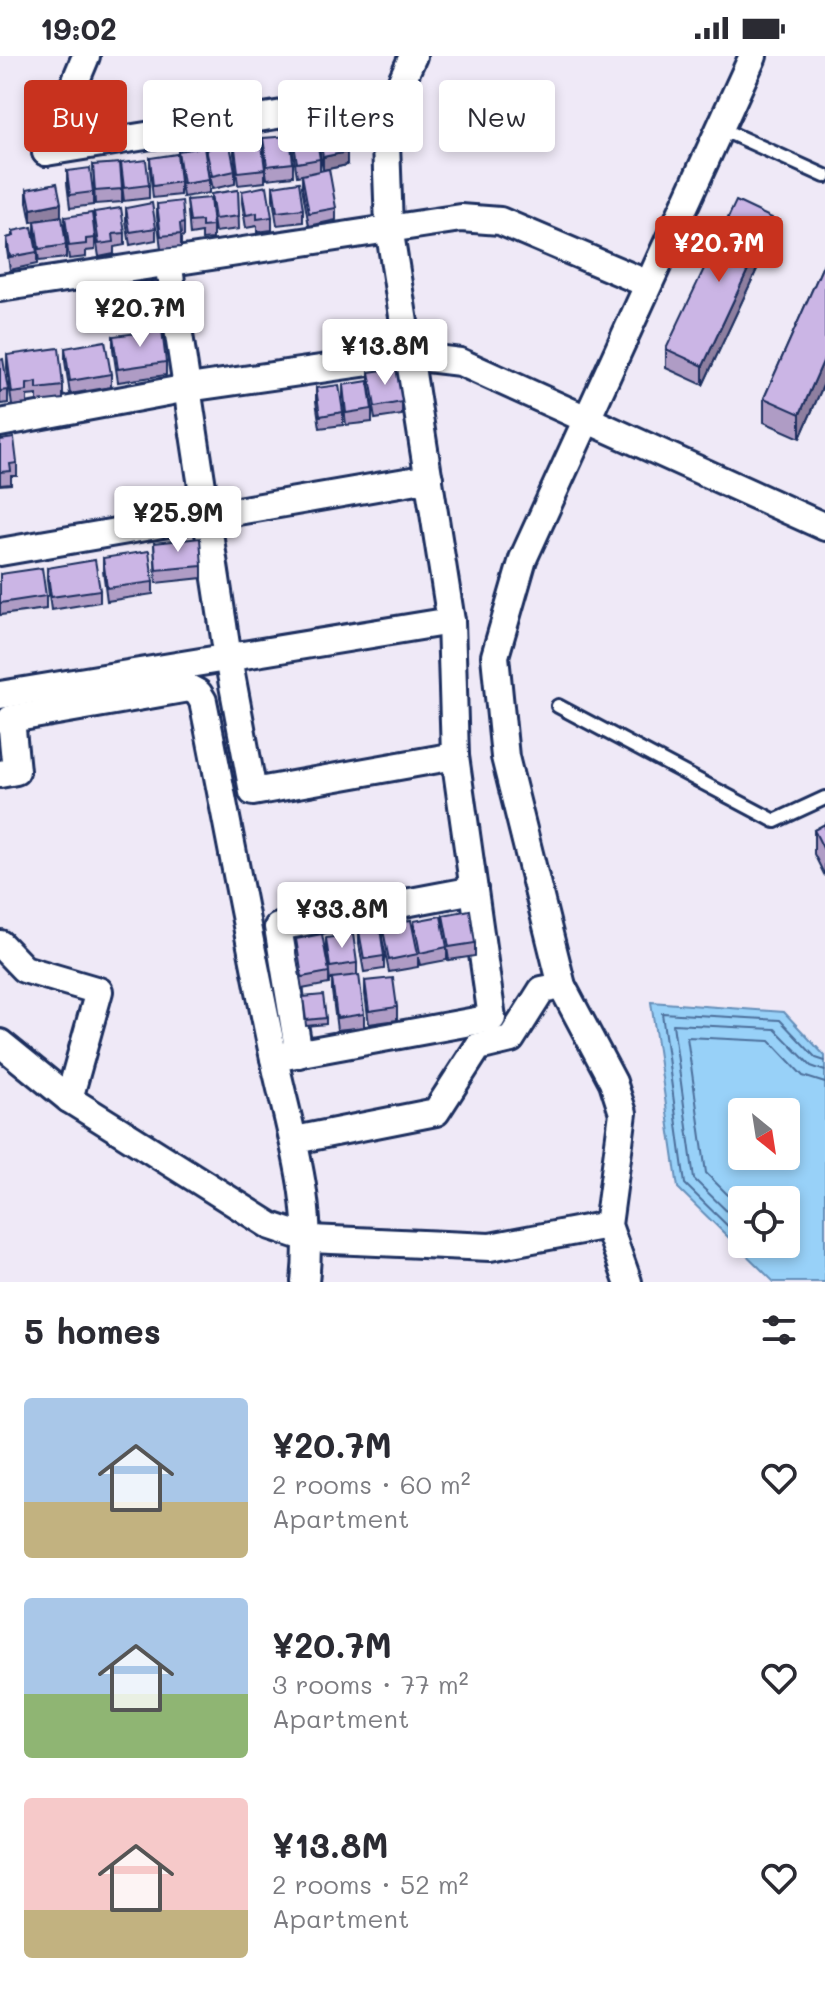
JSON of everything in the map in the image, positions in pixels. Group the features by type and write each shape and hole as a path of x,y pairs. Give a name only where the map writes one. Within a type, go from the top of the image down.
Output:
{"street":[{"path":"86,56 46,152 278,115"},
{"path":"402,80 413,56"},
{"path":"628,1282 608,1225 623,1113 613,1082 562,986 505,757 495,656 523,559 753,56"},
{"path":"286,1056 492,1018 455,756 451,621 389,227 386,152"},
{"path":"0,288 461,218 500,221 648,284"},
{"path":"168,262 228,658 253,792 455,756"},
{"path":"0,423 188,388 411,356 460,362 825,527"},
{"path":"0,552 429,478"},
{"path":"0,695 451,621"},
{"path":"0,774 16,771 11,719 189,688 198,693 203,701 286,1056"},
{"path":"305,1282 310,1239 286,1056 278,927 474,890"},
{"path":"0,944 24,969 99,991 69,1099"},
{"path":"295,1140 436,1112 478,1047 511,1039 542,990 562,986"},
{"path":"0,1043 69,1099 271,1226 310,1239 490,1247 608,1225"}],"lane":[{"path":"719,128 825,176"},
{"path":"558,706 775,821 825,798"}],"water":[{"path":"651,1002 784,1012 825,1056 825,1282 774,1282 749,1258 800,1258 800,1186 728,1186 728,1237 678,1188"}],"building":[{"path":"278,137 278,152 292,152 293,163 267,166 263,138"},
{"path":"262,146 265,169 238,172 235,152 262,152"},
{"path":"178,152 205,152 209,180 183,184"},
{"path":"207,152 231,152 235,171 212,176"},
{"path":"295,152 319,152 320,159 297,163"},
{"path":"322,152 347,152 323,157"},
{"path":"177,154 180,182 153,186 150,158"},
{"path":"146,160 149,185 124,188 121,163"},
{"path":"120,163 122,189 95,191 93,165"},
{"path":"90,168 93,192 70,195 67,171"},
{"path":"329,169 336,208 309,213 302,175"},
{"path":"299,182 303,209 277,212 273,186"},
{"path":"57,183 61,203 31,209 27,189"},
{"path":"267,186 272,217 257,219 257,213 246,215 242,191"},
{"path":"238,190 239,216 215,219 211,194"},
{"path":"210,198 213,226 202,227 202,221 190,222 187,200"},
{"path":"182,201 184,223 180,224 181,234 161,236 157,204"},
{"path":"736,201 772,218 703,366 666,349"},
{"path":"152,203 156,228 130,232 126,208"},
{"path":"121,208 125,233 113,234 114,242 99,244 94,212"},
{"path":"92,213 95,238 86,239 86,244 69,246 65,217"},
{"path":"62,217 66,245 39,249 35,221"},
{"path":"32,227 37,252 10,257 7,238 14,236 13,231"},
{"path":"825,261 825,357 800,414 764,398"},
{"path":"158,281 162,313 127,318 122,286"},
{"path":"162,330 166,362 118,369 113,336"},
{"path":"105,341 111,374 70,381 65,348"},
{"path":"59,348 63,386 37,389 37,382 27,384 27,391 12,393 7,355"},
{"path":"3,359 8,390 0,391 0,360"},
{"path":"396,368 402,402 375,407 369,372"},
{"path":"368,381 372,409 346,413 343,385"},
{"path":"339,385 343,412 320,416 316,388"},
{"path":"14,438 17,463 10,464 11,471 0,472 0,440"},
{"path":"200,538 202,566 156,570 154,543"},
{"path":"149,551 153,582 107,588 103,558"},
{"path":"95,560 100,590 51,597 47,568"},
{"path":"42,568 46,596 0,603 0,574"},
{"path":"825,824 825,852 814,830"},
{"path":"470,910 475,943 449,947 443,915"},
{"path":"441,916 447,947 420,953 414,921"},
{"path":"411,920 418,954 389,960 382,925"},
{"path":"380,928 384,956 364,959 359,931"},
{"path":"322,934 329,972 302,977 296,939"},
{"path":"353,934 357,963 330,967 326,938"},
{"path":"359,975 364,1014 337,1018 332,978"},
{"path":"393,978 397,1007 369,1011 365,981"},
{"path":"323,995 326,1018 306,1020 303,997"}]}
